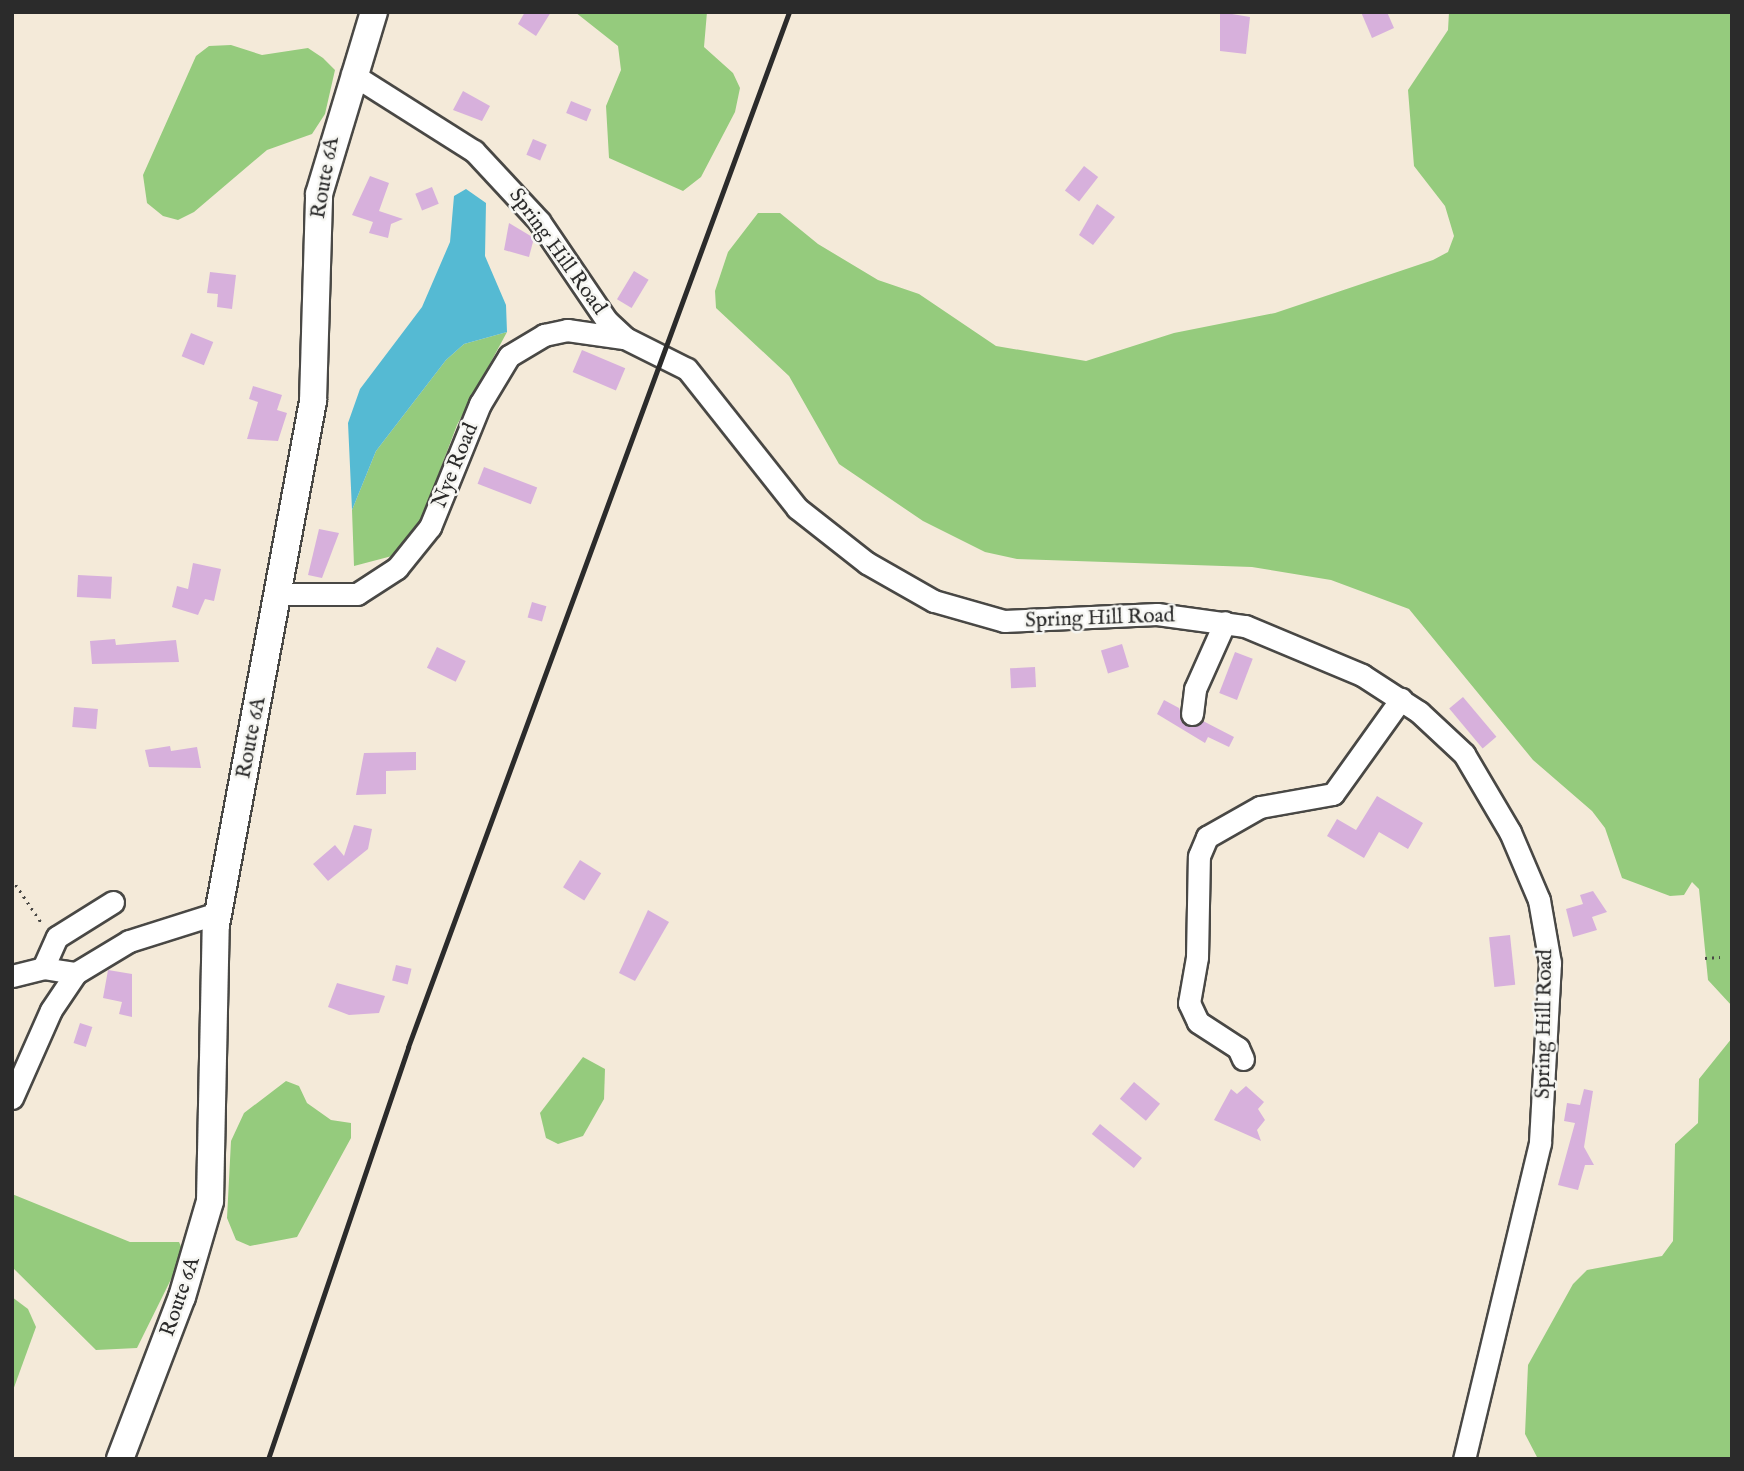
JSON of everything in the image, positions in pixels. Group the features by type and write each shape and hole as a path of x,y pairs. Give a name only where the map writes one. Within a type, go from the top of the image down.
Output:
{"main road":[{"name":"Route 6A","path":"120,1459 182,1297 210,1201 218,913 313,401 319,194 352,74 374,12"}],"street":[{"name":"Spring Hill Road","path":"352,74 474,150 539,221 586,298 625,338 700,382 797,508 867,563 934,601 1032,624 1130,614 1225,622 1329,658 1401,699 1446,734 1485,785 1539,900 1550,963 1540,1143 1464,1459"},
{"name":"Nye Road","path":"279,594 357,594 397,569 430,527 485,395 509,356 544,335 567,330 625,338"},
{"path":"1192,714 1195,689 1225,622"},
{"path":"1242,1059 1237,1048 1198,1022 1189,1003 1198,957 1199,856 1207,837 1260,807 1334,794 1401,699"},
{"path":"43,968 57,937 113,902"},
{"path":"12,1098 51,1010 76,973 129,942 218,913"},
{"path":"12,976 43,968 76,973"}],"path":[{"path":"13,878 57,937"},
{"path":"1705,958 1720,957"}],"green space":[{"path":"575,12 707,12 704,47 733,73 740,88 735,112 701,177 683,191 609,158 606,106 621,70 618,46"},
{"path":"1449,12 1732,12 1732,1006 1708,980 1699,889 1692,882 1684,895 1670,896 1622,878 1605,828 1592,811 1533,760 1409,609 1331,580 1252,567 1017,559 985,552 923,521 839,464 789,376 716,308 715,291 728,252 758,213 780,213 818,244 878,280 919,294 996,346 1086,361 1174,333 1275,313 1433,260 1448,252 1454,236 1445,206 1414,166 1408,90 1448,30"},
{"path":"231,45 262,55 308,48 323,58 335,70 325,114 312,134 267,150 194,212 178,220 163,216 147,203 143,175 196,56 209,46"},
{"path":"507,332 457,425 422,518 392,556 354,566 352,510 376,451 446,360 464,344"},
{"path":"1732,1038 1732,1459 1538,1459 1525,1434 1528,1365 1573,1284 1587,1270 1662,1256 1673,1241 1675,1144 1698,1123 1699,1079"},
{"path":"583,1057 605,1069 604,1099 583,1136 558,1144 546,1138 540,1113"},
{"path":"286,1081 299,1086 307,1103 331,1120 351,1123 351,1138 297,1237 250,1246 236,1240 227,1218 231,1141 244,1113"},
{"path":"12,1194 130,1242 179,1242 184,1253 137,1348 96,1350 12,1267"},
{"path":"12,1297 28,1309 36,1327 12,1393"}],"water":[{"path":"466,189 486,203 485,256 506,305 507,332 464,344 446,360 376,451 352,510 348,423 360,389 422,307 450,242 454,196"}],"building":[{"path":"525,12 551,12 536,36 518,24"},
{"path":"1220,12 1250,17 1246,54 1220,51"},
{"path":"1361,12 1387,12 1394,28 1372,38"},
{"path":"463,91 490,106 482,121 453,110"},
{"path":"571,101 591,109 587,121 566,113"},
{"path":"533,139 547,145 540,161 526,155"},
{"path":"1084,166 1098,177 1079,202 1065,190"},
{"path":"370,176 389,183 379,211 403,219 391,224 388,238 369,233 373,222 352,215"},
{"path":"432,187 439,204 422,210 415,194"},
{"path":"1097,204 1115,217 1093,245 1079,235"},
{"path":"509,223 534,238 529,257 504,250"},
{"path":"634,271 649,280 632,308 617,299"},
{"path":"210,272 236,275 232,309 217,307 218,294 207,293"},
{"path":"191,333 213,342 204,365 182,356"},
{"path":"582,350 625,368 616,390 573,372"},
{"path":"253,386 282,395 277,410 287,413 278,441 247,439 258,402 249,399"},
{"path":"484,467 537,487 531,504 478,484"},
{"path":"319,529 339,533 322,578 308,575"},
{"path":"193,563 221,569 214,601 205,599 198,615 172,607 177,586 188,589"},
{"path":"78,575 112,577 111,599 77,597"},
{"path":"532,602 546,606 542,622 528,617"},
{"path":"115,639 116,645 176,640 179,662 92,664 90,641"},
{"path":"1122,644 1129,667 1108,673 1101,650"},
{"path":"437,647 466,661 456,682 427,668"},
{"path":"1235,652 1253,659 1237,700 1219,693"},
{"path":"1035,667 1036,687 1011,688 1010,668"},
{"path":"1463,697 1496,737 1483,748 1449,709"},
{"path":"1164,700 1179,708 1185,725 1203,721 1234,737 1229,747 1208,737 1205,743 1157,714"},
{"path":"74,707 98,709 96,729 72,727"},
{"path":"170,746 171,751 197,747 201,768 149,767 145,750"},
{"path":"416,752 416,770 386,771 386,794 356,795 364,753"},
{"path":"1377,796 1423,823 1408,849 1379,832 1364,858 1327,836 1337,819 1356,830"},
{"path":"354,825 372,829 368,849 328,881 313,864 335,845 344,856"},
{"path":"580,860 601,873 584,900 563,887"},
{"path":"1593,891 1607,912 1592,917 1597,930 1573,937 1566,909 1583,904 1580,895"},
{"path":"648,910 669,922 635,981 619,973"},
{"path":"1510,935 1515,985 1494,987 1489,937"},
{"path":"396,965 412,969 408,984 392,981"},
{"path":"108,970 132,974 132,1017 119,1014 122,1002 103,998"},
{"path":"337,983 385,996 379,1013 349,1015 328,1007"},
{"path":"80,1023 92,1027 86,1047 74,1043"},
{"path":"1134,1082 1160,1104 1146,1121 1120,1099"},
{"path":"1246,1086 1264,1102 1258,1109 1265,1120 1257,1130 1261,1141 1214,1120 1231,1089 1237,1094"},
{"path":"1584,1089 1593,1091 1584,1147 1594,1165 1585,1165 1578,1190 1558,1185 1575,1123 1564,1121 1567,1103 1580,1105"},
{"path":"1100,1124 1142,1158 1134,1168 1092,1134"}],"railway":[{"path":"268,1459 408,1047 789,12"}]}
